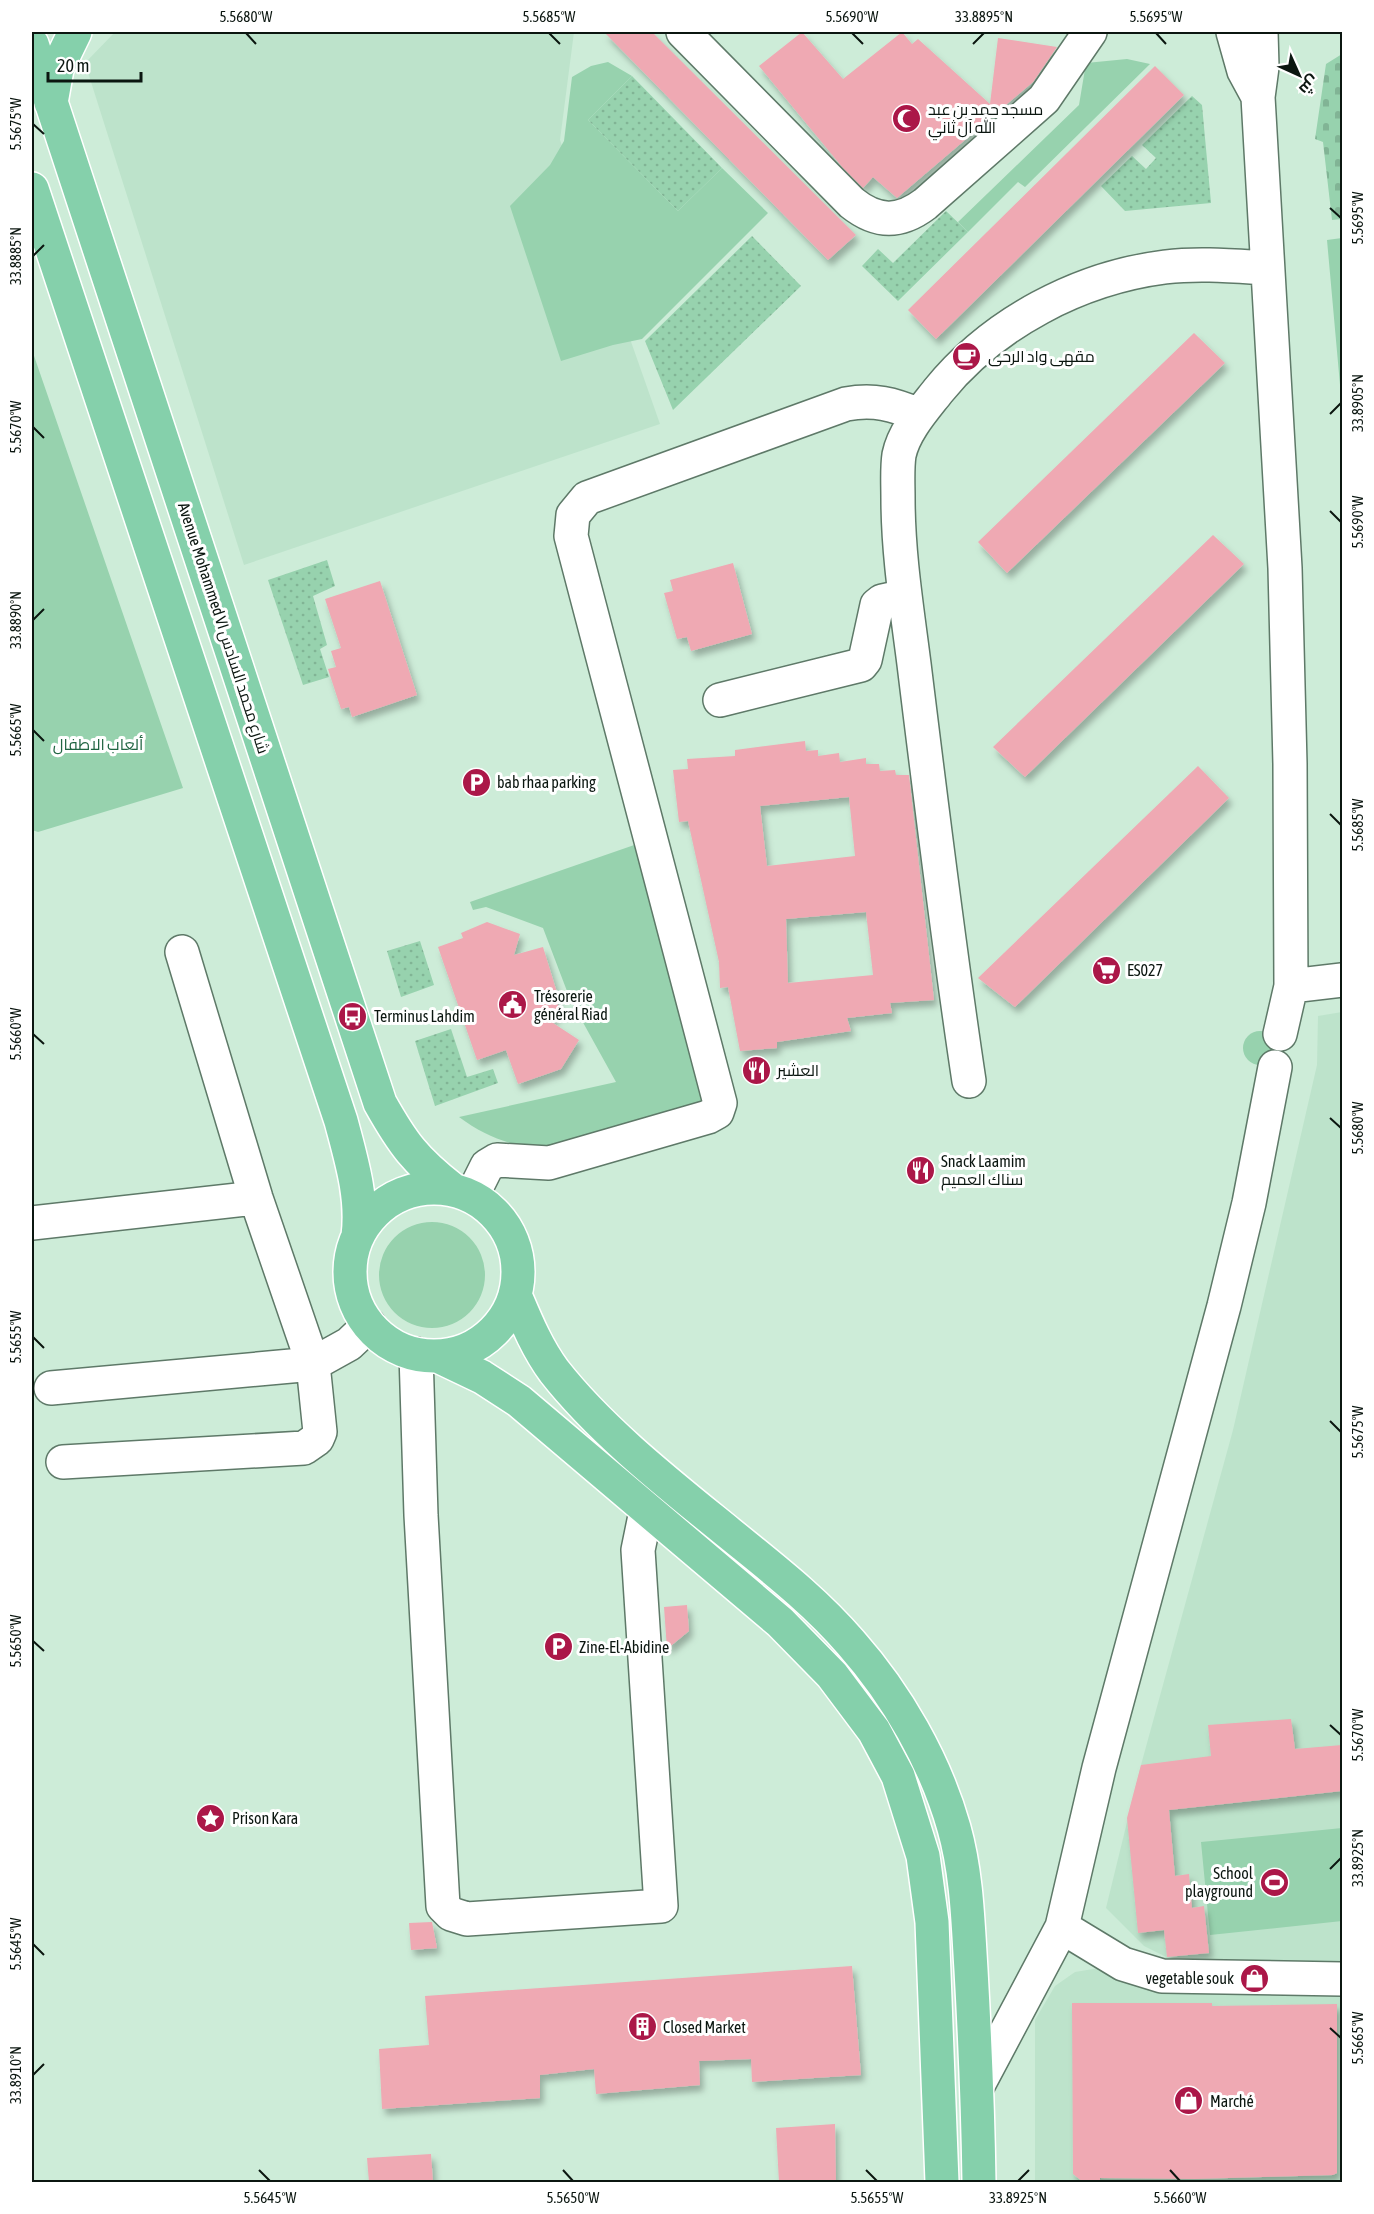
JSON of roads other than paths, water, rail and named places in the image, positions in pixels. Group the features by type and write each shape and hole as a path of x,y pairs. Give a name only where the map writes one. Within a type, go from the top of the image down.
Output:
{"main road":[{"path":"51,103 57,69 75,32"},
{"name":"Avenue Mohammed VI شارع محمد السادس","path":"32,44 380,1103 400,1138 420,1164 462,1193"},
{"path":"32,189 341,1121 361,1214 358,1236 351,1258 351,1282 357,1305 379,1336 399,1348 427,1355 482,1377 519,1401 646,1511 780,1622 832,1675 874,1731 897,1776 923,1857 932,1922 942,2182"},
{"path":"358,1236 374,1213 397,1196 424,1188 462,1193 490,1208 508,1230 518,1257 515,1295 504,1319 486,1338 464,1350 427,1355"},
{"path":"515,1295 532,1335 553,1370 582,1401 682,1495 809,1598 851,1642 893,1698 920,1745 940,1788 954,1828 963,1870 977,2087 979,2182"}],"street":[{"path":"683,32 852,203 865,213 880,219 897,219 912,214 925,204 1044,99 1090,32"},
{"path":"1233,32 1244,71 1258,97"},
{"path":"1261,32 1262,67 1258,97 1285,568 1290,764 1291,986 1280,1034"},
{"path":"969,1081 946,925 898,537 899,453 918,415 949,377 1018,318 1074,292 1122,276 1164,267 1210,265 1268,268"},
{"path":"462,1193 487,1166 497,1160 549,1163 708,1118 717,1112 720,1103 571,536 573,515 587,498 846,404 866,401 882,402 918,415"},
{"path":"720,700 861,665 865,660 877,605 882,601 905,596"},
{"path":"63,1462 304,1448 317,1439 320,1432 313,1364 256,1198 182,952"},
{"path":"1291,986 1342,980"},
{"path":"977,2087 1062,1927 1099,1768 1224,1306 1249,1203 1275,1067"},
{"path":"32,1223 256,1198"},
{"path":"51,1388 313,1364 350,1344 369,1325"},
{"path":"427,1355 417,1411 439,1856 443,1906 451,1914 467,1919 661,1906 638,1550 646,1511"},
{"path":"1062,1927 1123,1964 1162,1976 1342,1979"}],"place":[{"name":"مسجد حمد بن عبد الله آل ثاني","path":"907,118"},
{"name":"مقهى واد الرحى","path":"967,356"},
{"name":"bab rhaa parking","path":"476,782"},
{"name":"ES027","path":"1106,970"},
{"name":"Trésorerie général Riad","path":"513,1005"},
{"name":"Terminus Lahdim","path":"353,1016"},
{"name":"العشير","path":"756,1070"},
{"name":"Snack Laamim سناك العميم","path":"920,1170"},
{"name":"Zine-El-Abidine","path":"558,1647"},
{"name":"Prison Kara","path":"211,1818"},
{"name":"School playground","path":"1274,1882"},
{"name":"vegetable souk","path":"1255,1978"},
{"name":"Closed Market","path":"642,2027"},
{"name":"Marché","path":"1189,2101"}],"park label":[{"name":"ألعاب الاطفال","path":"98,744"}]}
